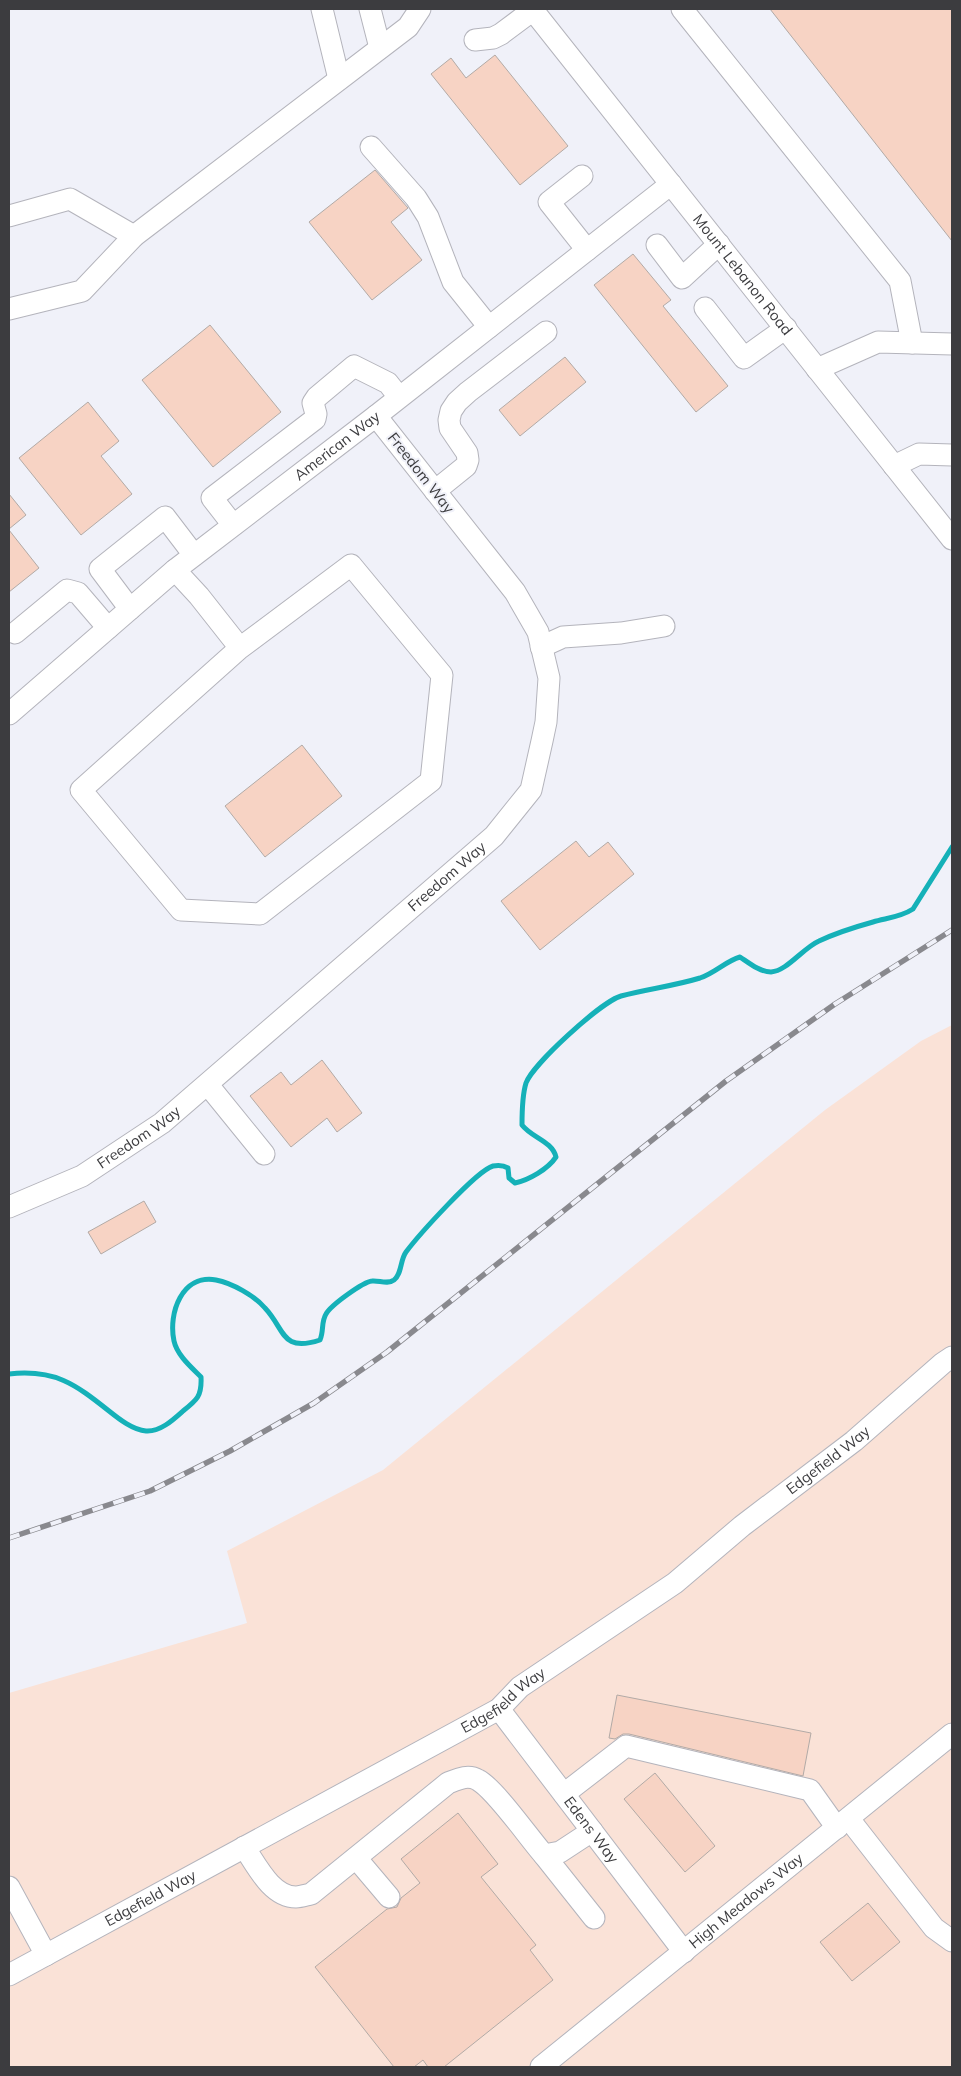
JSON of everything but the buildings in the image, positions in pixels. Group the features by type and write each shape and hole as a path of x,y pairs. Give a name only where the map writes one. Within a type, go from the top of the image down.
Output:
{"street":[{"path":"322,9 340,79"},
{"path":"370,9 380,48"},
{"path":"9,310 82,291 134,236 408,27 420,9"},
{"path":"475,40 493,38 501,34 533,9"},
{"name":"Mount Lebanon Road","path":"533,9 952,539"},
{"path":"682,9 900,281 912,343"},
{"path":"371,148 416,198 428,217 452,282 489,327"},
{"path":"582,176 548,202 587,250"},
{"name":"American Way","path":"11,709 175,570 376,416 671,184"},
{"path":"9,216 70,199 134,236"},
{"path":"657,245 682,278 719,244"},
{"path":"705,308 744,358 786,328"},
{"path":"435,490 466,466 468,460 467,453 450,428 448,420 457,402 546,332"},
{"path":"818,369 878,342 952,344"},
{"path":"233,525 212,498 315,419 316,414 313,403 317,397 354,366 388,383 399,397"},
{"name":"Freedom Way","path":"9,1207 82,1176 162,1124 494,836 530,790 546,722 549,678 538,632 515,592 376,416"},
{"path":"894,466 919,454 951,452"},
{"path":"130,609 100,569 165,517 194,555"},
{"path":"351,565 442,675 431,781 260,914 181,910 81,790 240,648 351,565"},
{"path":"175,570 199,596 240,648"},
{"path":"15,633 67,590 78,593 108,628"},
{"path":"541,647 564,637 621,633 664,626"},
{"path":"208,1085 264,1154"},
{"name":"Edgefield Way","path":"9,1975 499,1709 520,1687 675,1583 742,1526 854,1441 952,1357"},
{"name":"Edens Way","path":"499,1709 684,1952"},
{"name":"High Meadows Way","path":"541,2067 952,1734"},
{"path":"564,1794 626,1746 810,1790 843,1824 934,1928 952,1941"},
{"path":"244,1847 278,1892 294,1897 311,1894 448,1783 462,1777 477,1779 489,1788 594,1918"},
{"path":"544,1855 560,1852 592,1831"},
{"path":"356,1858 389,1897"},
{"path":"9,1887 15,1914 46,1955"}],"shaded area":[{"path":"952,1025 952,2067 9,2067 9,1693 247,1623 227,1551 383,1470 825,1110 921,1041"}],"waterway":[{"path":"9,1374 39,1374 64,1380 86,1393 131,1426 146,1431 156,1430 171,1422 192,1404 198,1397 201,1389 201,1377 178,1351 174,1341 173,1319 180,1298 186,1289 194,1283 204,1280 216,1280 236,1287 261,1303 285,1337 291,1341 307,1343 320,1340 324,1320 329,1310 348,1294 368,1282 389,1282 394,1280 397,1277 404,1255 412,1244 434,1219 485,1170 493,1166 506,1167 508,1168 509,1178 515,1183 538,1173 553,1161 556,1157 550,1147 522,1125 526,1083 541,1062 599,1009 621,996 700,978 740,957 763,971 777,971 789,964 813,944 825,938 908,912 913,909 952,847"}],"railway":[{"path":"9,1538 150,1491 230,1451 314,1403 387,1352 726,1081 835,1004 952,930"}]}
